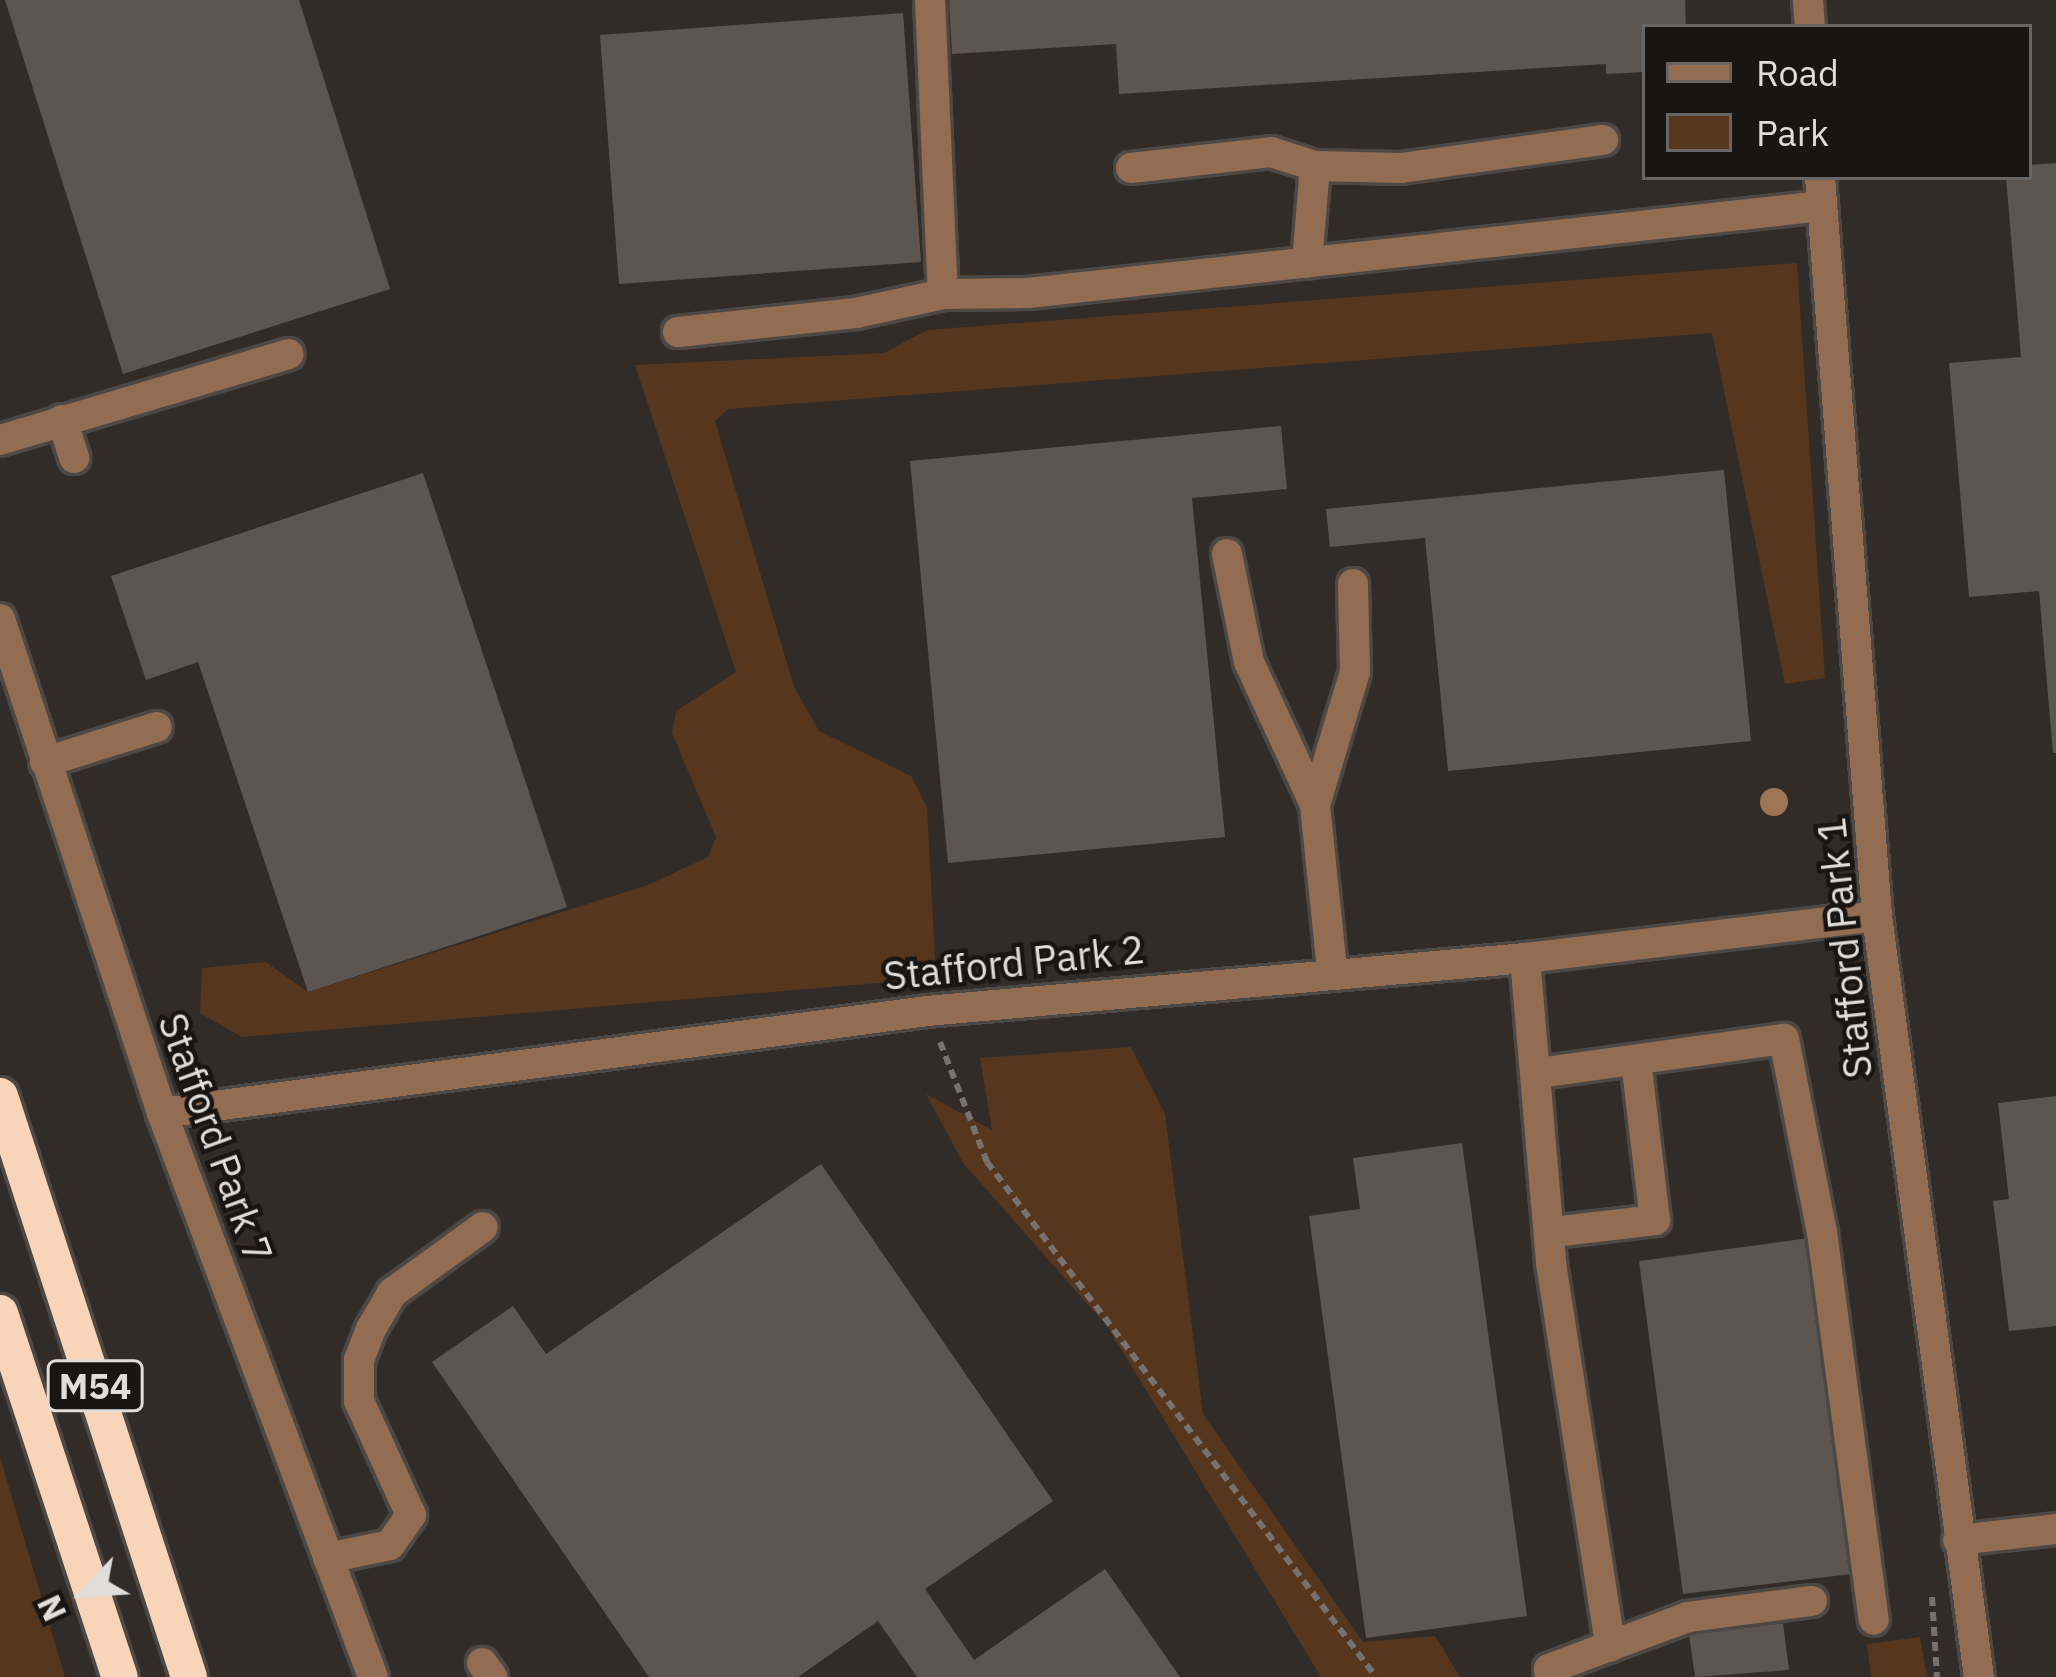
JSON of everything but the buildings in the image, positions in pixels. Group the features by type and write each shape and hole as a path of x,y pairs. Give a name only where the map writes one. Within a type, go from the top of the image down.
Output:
{"highway":[{"name":"M54","path":"0,1096 189,1677"},
{"name":"M54","path":"0,1313 120,1677"}],"street":[{"path":"930,0 943,294"},
{"path":"1132,168 1271,152 1315,166 1402,168 1603,140"},
{"path":"1307,263 1315,166"},
{"name":"Stafford Park 1","path":"678,332 856,313 943,294 1028,293 1307,263 1821,192 1876,916 1978,1677"},
{"path":"0,440 288,354"},
{"path":"62,421 74,458"},
{"path":"1227,554 1249,662 1316,805 1332,970"},
{"path":"1316,805 1355,672 1353,584"},
{"name":"Stafford Park 7","path":"0,619 162,1113 373,1677"},
{"path":"45,762 157,727"},
{"name":"Stafford Park 2","path":"162,1113 927,1010 1332,970 1525,958 1876,916"},
{"path":"1525,958 1553,1232 1554,1286 1610,1646"},
{"path":"1538,1073 1784,1039 1822,1232 1874,1620"},
{"path":"1553,1232 1654,1220 1636,1061"},
{"path":"328,1558 390,1545 411,1515 359,1401 358,1360 371,1329 392,1293 483,1227"},
{"path":"1958,1540 2056,1529"},
{"path":"1550,1677 1549,1670 1688,1617 1812,1601"}],"path":[{"path":"927,1010 987,1162 1376,1677"}],"green space":[{"path":"1797,263 1825,678 1785,684 1712,333 728,409 715,421 794,687 819,731 911,776 927,807 936,978 242,1037 200,1013 202,968 266,962 308,992 648,885 708,857 716,837 672,733 676,711 736,672 635,365 884,353 927,330"},
{"path":"1131,1047 1165,1114 1203,1414 1363,1642 1435,1636 1460,1677 1321,1677 1107,1326 963,1163 926,1094 992,1130 980,1058"},
{"path":"0,1457 65,1677 0,1677"},
{"path":"1920,1637 1927,1677 1871,1677 1867,1644"}]}
